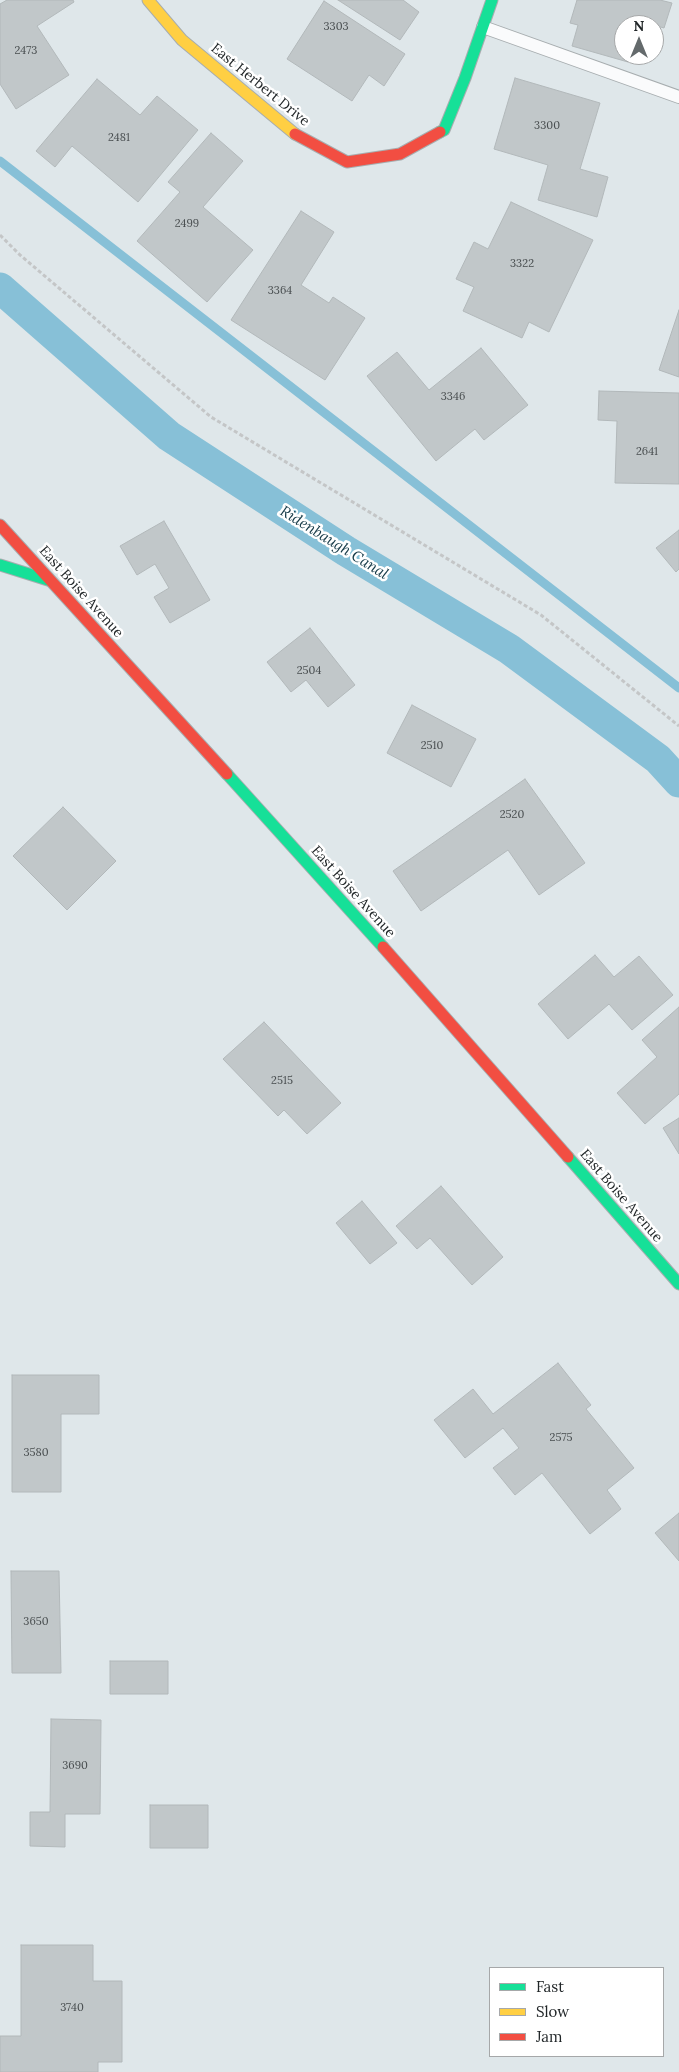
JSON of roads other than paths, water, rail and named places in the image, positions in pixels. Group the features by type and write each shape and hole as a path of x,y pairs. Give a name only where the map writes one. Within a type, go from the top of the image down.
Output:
{"street":[{"name":"East Herbert Drive","path":"148,0 182,40 297,136 347,162 400,154 444,130 483,27"},
{"path":"483,27 492,0"},
{"name":"East Boise Avenue","path":"0,525 351,911 679,1284"},
{"path":"0,564 51,581"}],"lane":[{"path":"483,27 679,97"}],"waterway":[{"path":"0,161 679,688"},
{"name":"Ridenbaugh Canal","path":"0,288 169,436 346,551 509,649 658,759 679,782"}]}
